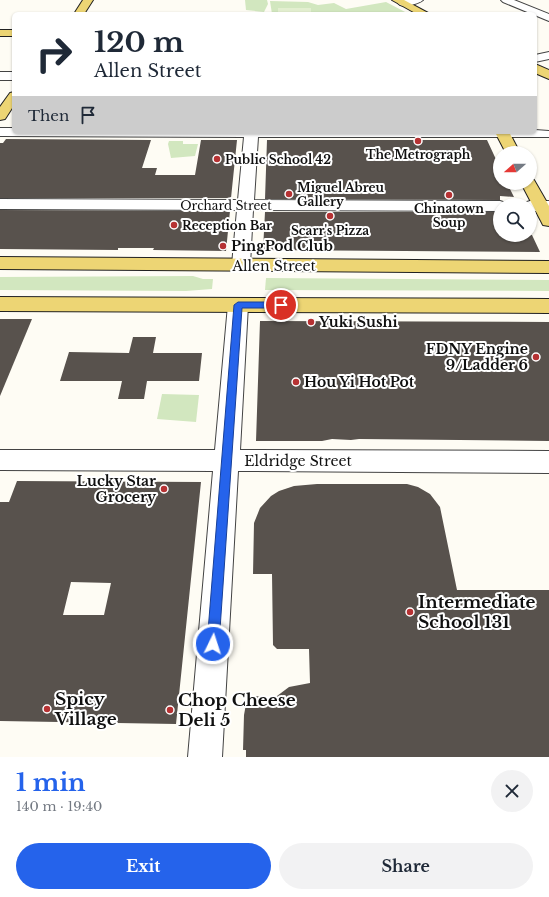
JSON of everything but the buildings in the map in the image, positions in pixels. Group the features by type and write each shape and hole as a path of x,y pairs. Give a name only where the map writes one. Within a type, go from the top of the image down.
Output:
{"main road":[{"path":"80,12 88,0"},
{"path":"400,1 422,12"},
{"path":"0,33 12,33"},
{"path":"537,69 549,75"},
{"path":"0,116 12,99"},
{"path":"504,134 510,146"},
{"path":"532,190 549,221"},
{"name":"Allen Street","path":"0,263 549,267"},
{"path":"0,304 549,306"}],"street":[{"path":"400,1 418,0"},
{"path":"506,0 535,12"},
{"path":"537,13 549,18"},
{"path":"537,58 549,55"},
{"path":"0,76 12,76"},
{"path":"0,132 12,132"},
{"path":"241,265 251,134"},
{"name":"Orchard Street","path":"0,204 493,206"},
{"path":"205,757 238,305"},
{"name":"Eldridge Street","path":"0,460 549,462"}],"green space":[{"path":"245,0 267,0 268,4 264,12 246,10"},
{"path":"270,1 308,2 318,5 334,3 346,9 386,2 405,12 272,12"},
{"path":"278,8 311,8 311,12 278,12"},
{"path":"169,141 183,141 183,144 198,144 195,156 171,158 168,144"},
{"path":"193,276 203,279 213,279 212,289 186,291 0,290 0,277"},
{"path":"266,278 549,280 549,291 265,290"},
{"path":"162,394 199,395 196,422 157,419"}],"place":[{"name":"The Metrograph","path":"418,141"},
{"name":"Public School 42","path":"217,159"},
{"name":"Miguel Abreu Gallery","path":"289,194"},
{"name":"Chinatown Soup","path":"449,195"},
{"name":"Scarr's Pizza","path":"330,216"},
{"name":"Reception Bar","path":"174,225"},
{"name":"PingPod Club","path":"223,246"},
{"name":"Yuki Sushi","path":"311,322"},
{"name":"FDNY Engine 9/Ladder 6","path":"536,357"},
{"name":"Hou Yi Hot Pot","path":"296,382"},
{"name":"Lucky Star Grocery","path":"164,489"},
{"name":"Intermediate School 131","path":"410,612"},
{"name":"Spicy Village","path":"47,709"},
{"name":"Chop Cheese Deli 5","path":"170,710"}],"route":[{"path":"213,644 238,305 281,305"}]}
